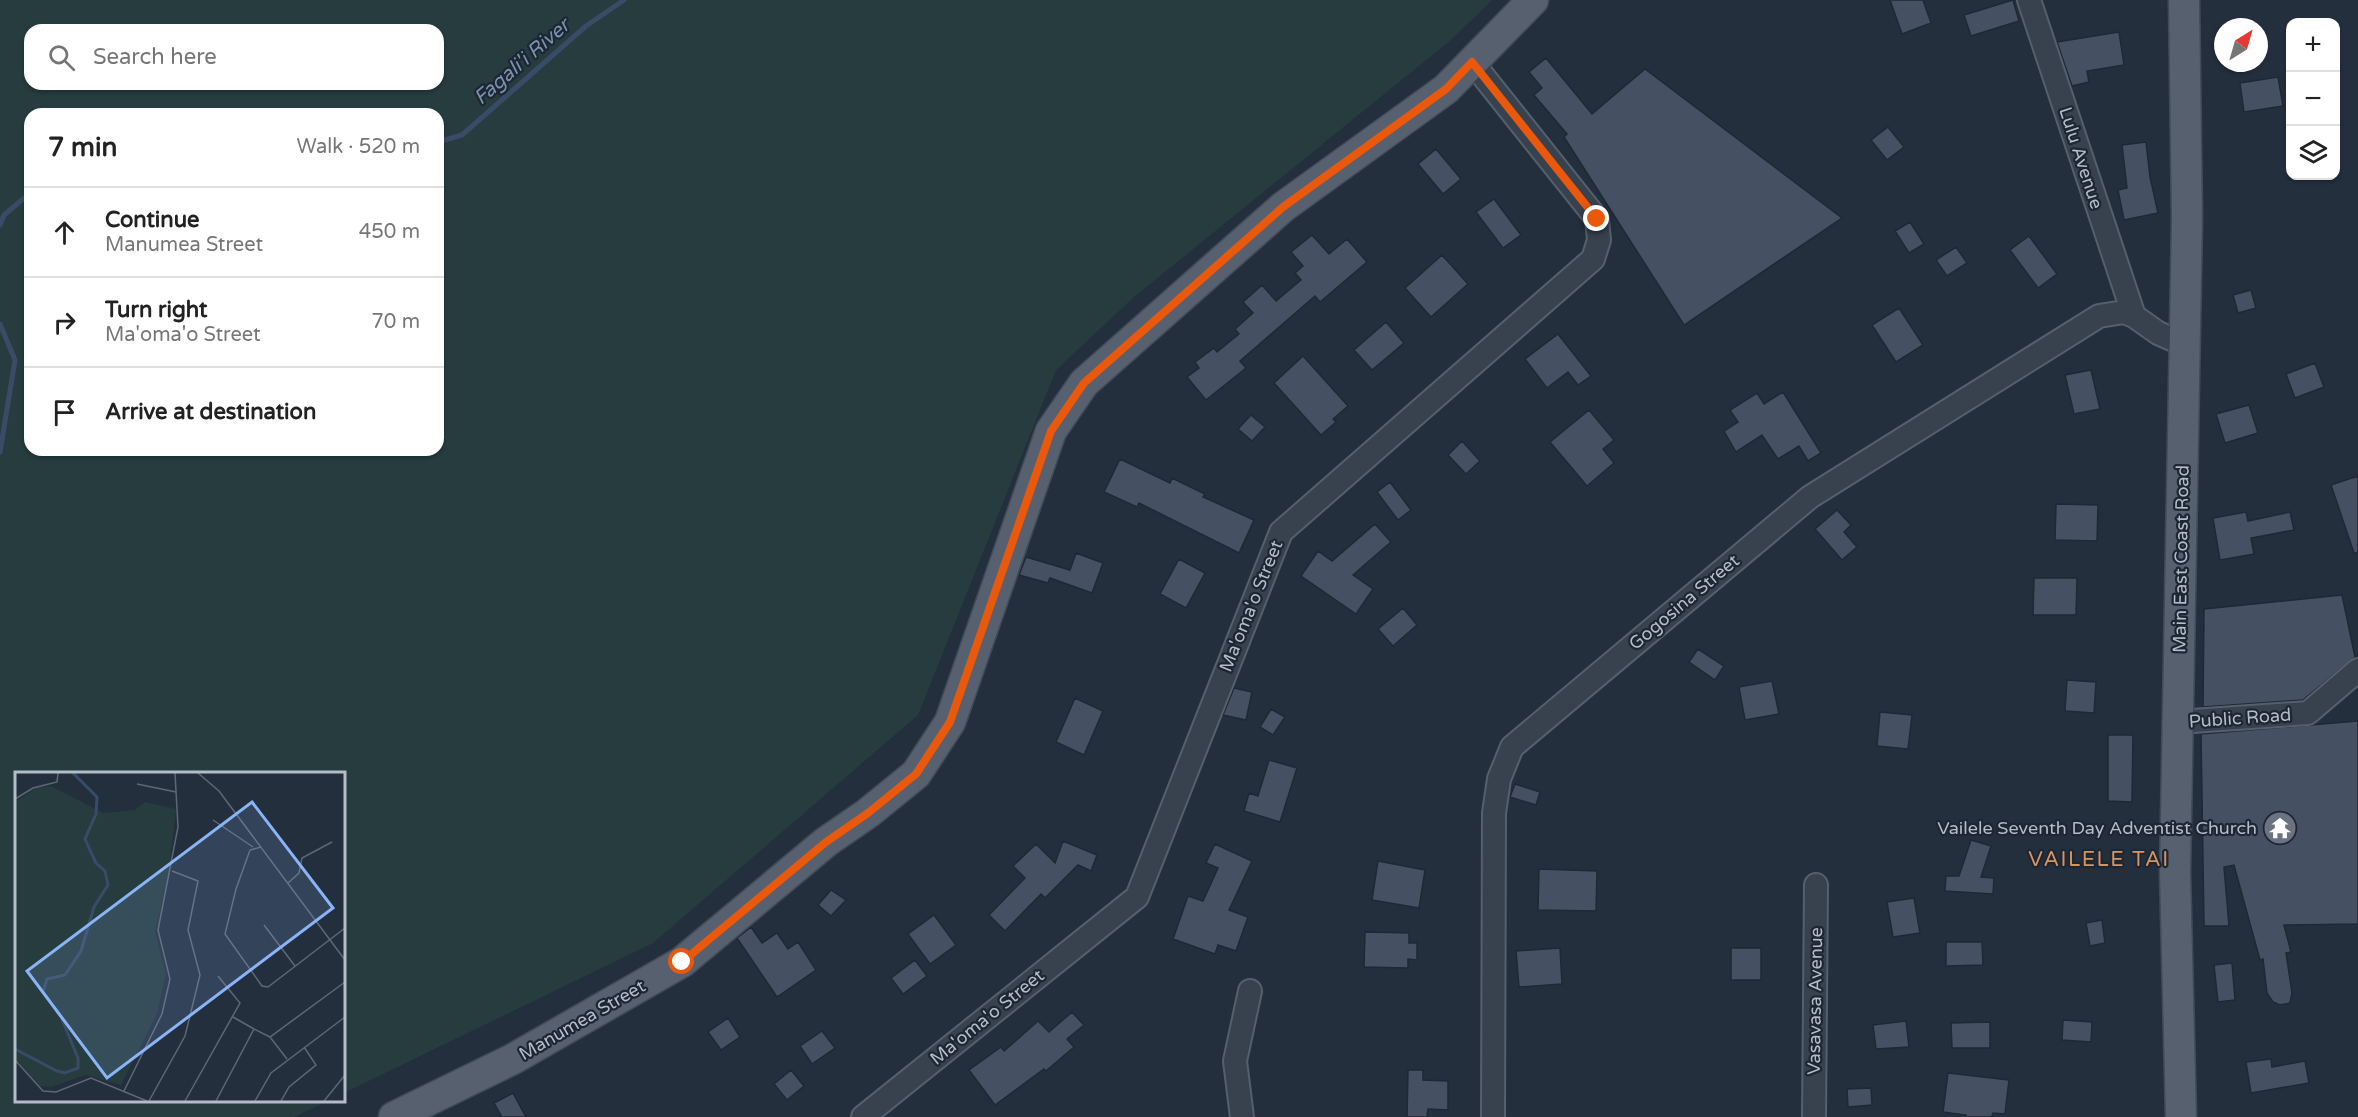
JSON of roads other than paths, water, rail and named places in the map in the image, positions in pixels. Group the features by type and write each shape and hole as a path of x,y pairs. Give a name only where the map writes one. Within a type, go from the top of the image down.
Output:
{"main road":[{"name":"Manumea Street","path":"394,1117 513,1059 682,962 826,842 868,813 916,774 950,722 1051,431 1084,383 1283,207 1446,89 1533,0"},
{"name":"Main East Coast Road","path":"2181,1117 2175,873 2187,219 2184,0"}],"street":[{"name":"Lulu Avenue","path":"2029,0 2134,316"},
{"name":"Ma'oma'o Street","path":"863,1117 1137,897 1281,532 1593,259 1599,240 1597,219 1472,62"},
{"name":"Gogosina Street","path":"1494,1117 1494,813 1499,779 1512,747 1810,497 2099,316 2124,312 2134,316"},
{"path":"2134,316 2158,333 2184,344"},
{"name":"Public Road","path":"2178,722 2308,713 2358,670"},
{"name":"Vasavasa Avenue","path":"1814,1117 1816,885"},
{"path":"1242,1117 1235,1060 1250,991"}],"waterway":[{"name":"Fagali'i River","path":"444,140 462,135 586,26 624,0"},
{"name":"Fagali'i River","path":"0,225 4,215 24,198"},
{"name":"Fagali'i River","path":"0,324 15,360 0,452"}],"place":[{"name":"Vailele Seventh Day Adventist Church","path":"2280,828"}],"district":[{"name":"VAILELE TAI","path":"2099,859"}]}
